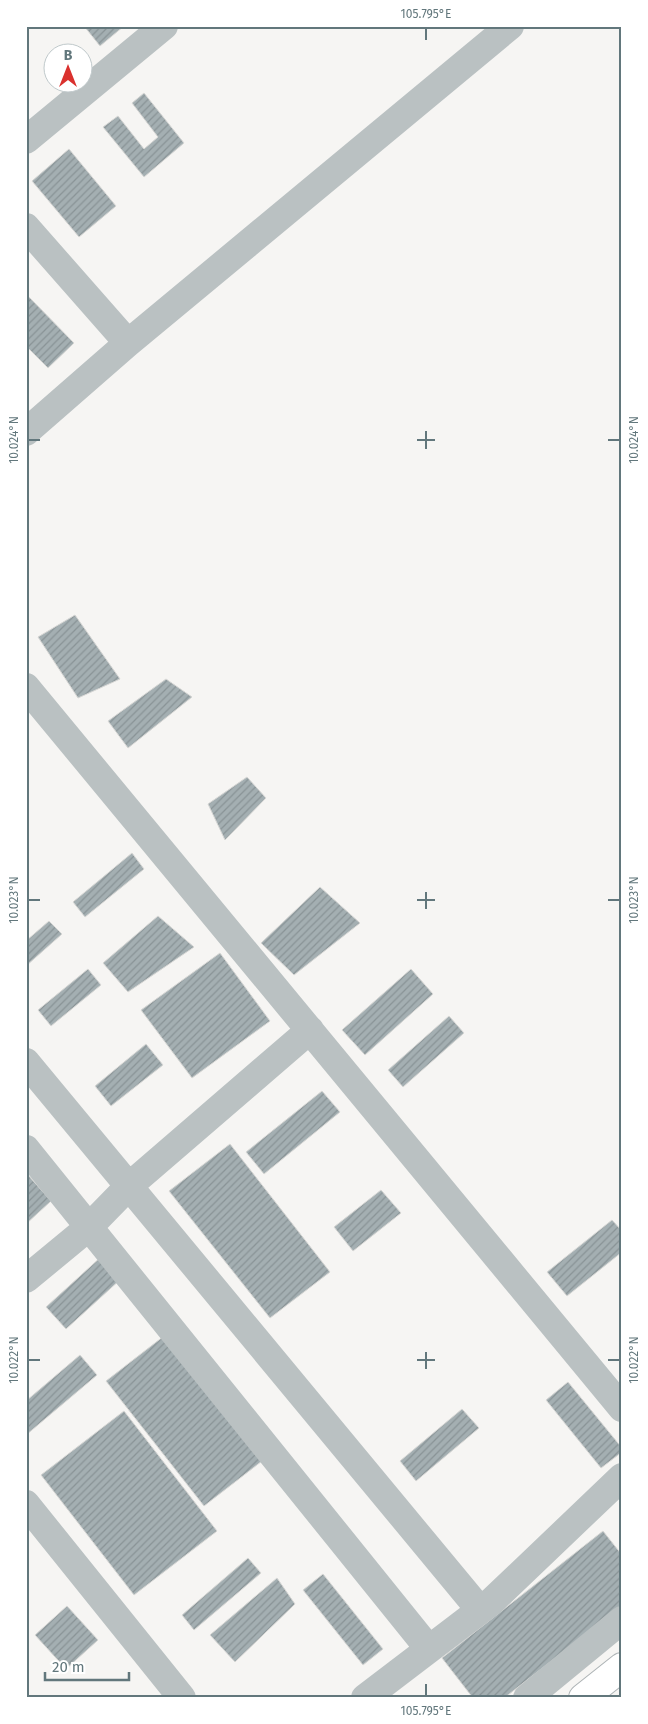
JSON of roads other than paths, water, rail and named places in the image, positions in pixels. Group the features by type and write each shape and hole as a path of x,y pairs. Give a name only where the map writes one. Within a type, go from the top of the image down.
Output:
{"highway":[{"path":"583,1698 622,1667"}],"street":[{"path":"26,140 164,26"},
{"path":"26,432 128,343 510,26"},
{"path":"26,227 128,343"},
{"path":"26,687 622,1408"},
{"path":"26,1279 89,1227 129,1186 310,1030"},
{"path":"26,1062 480,1610"},
{"path":"26,1149 429,1649"},
{"path":"365,1698 480,1610 622,1476"},
{"path":"26,1504 182,1698"},
{"path":"528,1698 622,1620"}]}
